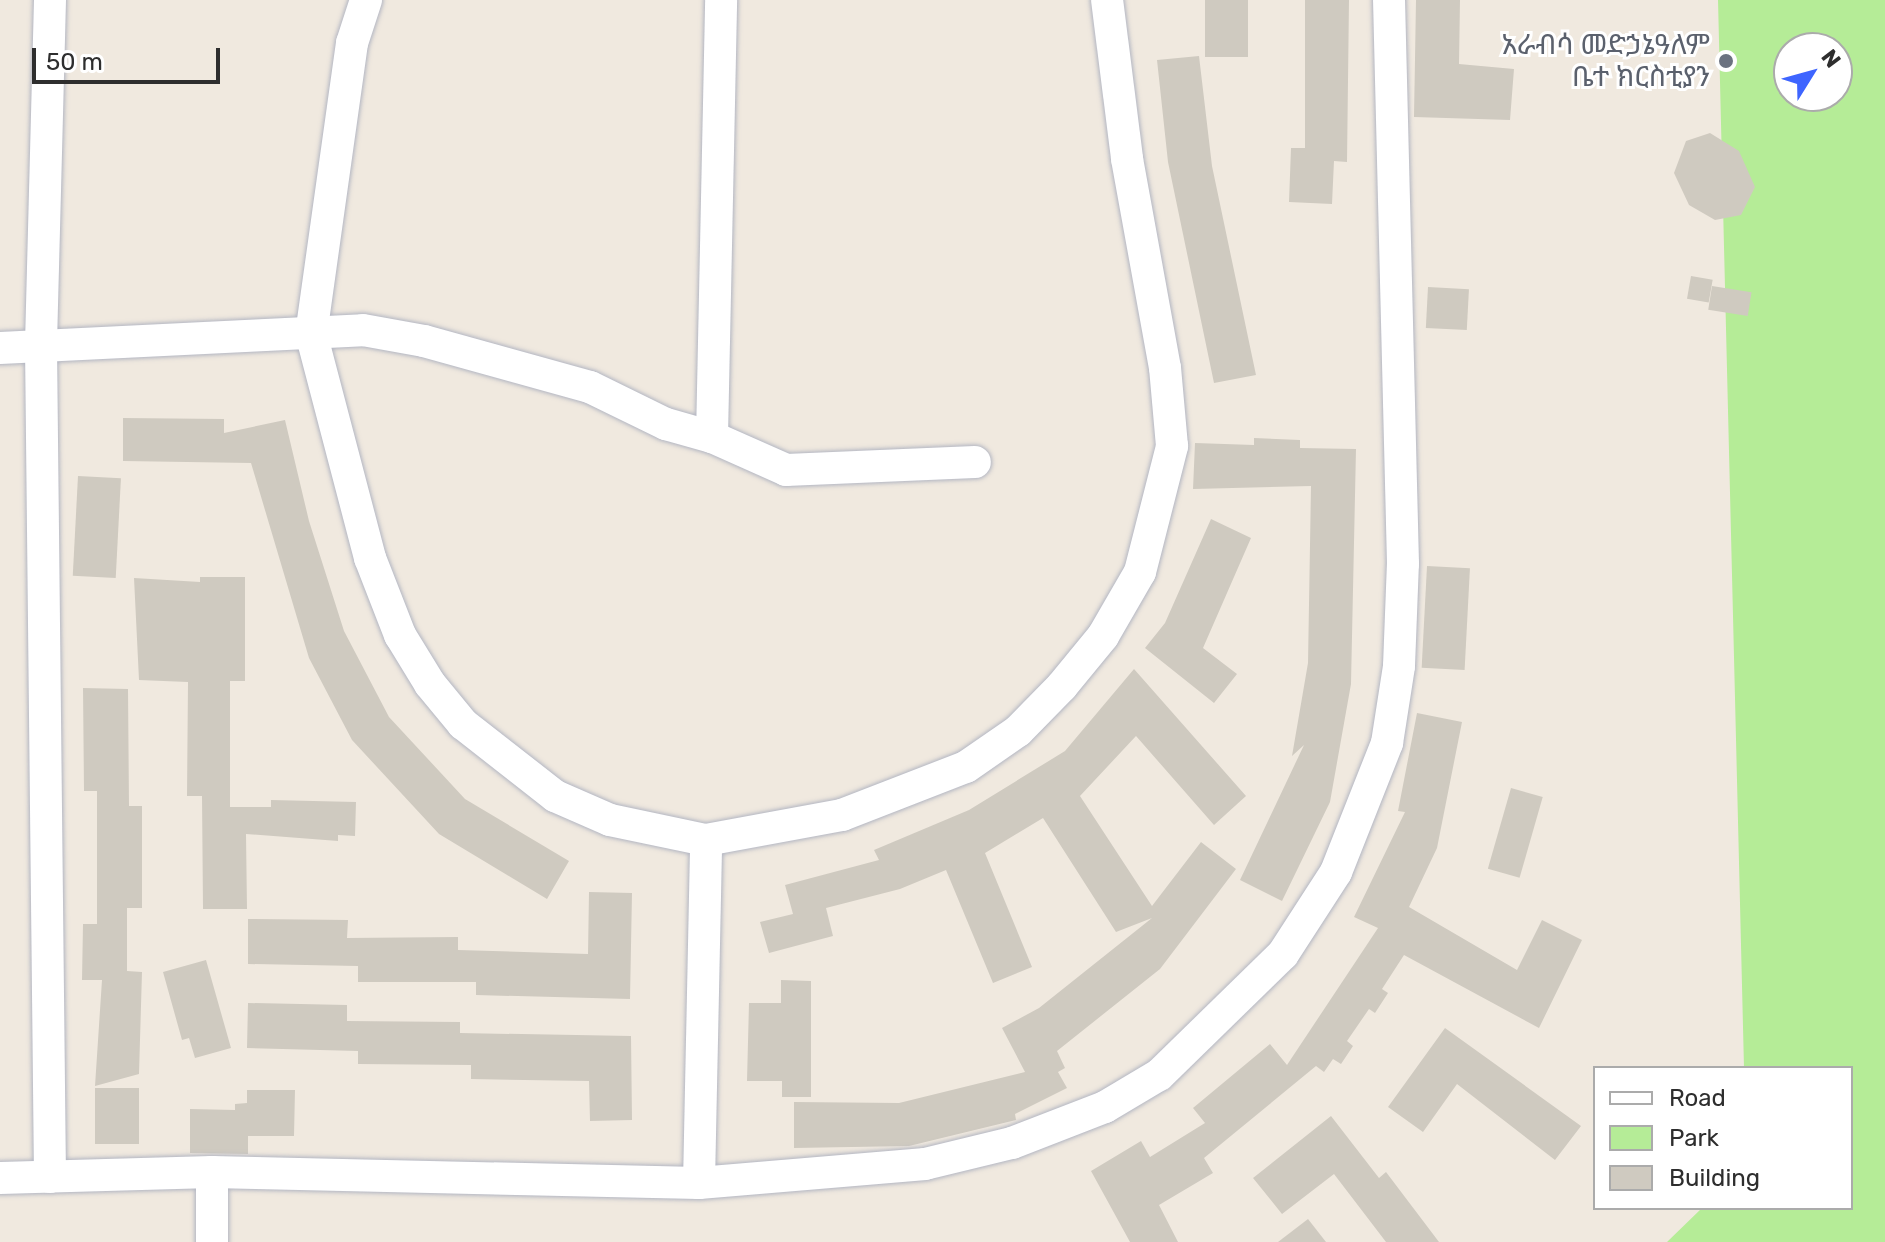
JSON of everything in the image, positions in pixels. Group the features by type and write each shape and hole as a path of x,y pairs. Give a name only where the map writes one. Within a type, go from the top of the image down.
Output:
{"street":[{"path":"50,0 41,346 50,1177"},
{"path":"366,0 352,43 311,333 370,558 400,635 430,684 493,751 555,796 610,820 706,840 842,815 966,767 1018,731 1062,686 1103,636 1140,572 1172,446 1165,368 1127,158 1107,0"},
{"path":"712,437 721,0"},
{"path":"0,1178 212,1172 699,1183 925,1164 1012,1143 1105,1107 1159,1075 1229,1012 1283,954 1336,872 1387,743 1399,666 1403,564 1389,0"},
{"path":"0,348 363,330 424,341 590,387 666,424 712,437 786,470 975,462"},
{"path":"699,1183 706,840"},
{"path":"212,1172 212,1242"}],"green space":[{"path":"1718,0 1885,0 1885,1242 1667,1242 1700,1210 1853,1210 1853,1066 1744,1066"}],"building":[{"path":"1205,0 1248,0 1248,57 1205,57"},
{"path":"1305,0 1349,0 1347,162 1334,161 1332,204 1289,202 1291,148 1305,148"},
{"path":"1416,0 1460,0 1459,64 1514,69 1510,120 1414,117"},
{"path":"1199,56 1212,166 1256,375 1214,383 1168,162 1157,60"},
{"path":"1710,133 1739,151 1755,187 1741,215 1715,220 1689,205 1674,173 1686,141"},
{"path":"1691,276 1713,280 1709,302 1687,299"},
{"path":"1712,286 1752,292 1748,316 1708,310"},
{"path":"1428,287 1469,289 1467,330 1426,328"},
{"path":"123,418 224,419 224,433 285,420 309,521 344,631 389,717 465,799 569,861 547,899 439,834 352,740 309,658 251,463 123,461"},
{"path":"1254,438 1300,440 1300,448 1356,449 1351,684 1330,802 1282,901 1240,880 1304,745 1292,756 1308,663 1311,486 1193,489 1195,443 1254,445"},
{"path":"78,476 121,478 116,578 73,576"},
{"path":"1211,519 1251,538 1203,648 1237,674 1214,703 1145,648 1165,623"},
{"path":"1427,566 1470,568 1465,670 1422,668"},
{"path":"200,577 245,577 245,681 230,681 230,807 271,807 271,800 356,802 355,836 338,835 338,841 246,834 247,909 203,909 202,796 187,796 188,682 139,680 134,578 200,582"},
{"path":"1134,669 1246,796 1214,825 1136,736 1080,796 1152,906 1201,842 1236,869 1160,969 1057,1051 1065,1068 1058,1072 1067,1088 1015,1114 1016,1120 909,1146 794,1148 794,1102 899,1103 1025,1072 1002,1028 1039,1008 1152,918 1116,932 1043,818 985,853 1032,967 993,983 946,870 900,889 826,908 833,936 769,953 760,922 793,914 785,885 879,860 874,850 969,810 1065,751"},
{"path":"83,688 128,689 129,806 142,806 142,908 127,908 127,971 142,972 139,1074 95,1086 102,980 82,980 83,924 97,924 97,791 84,791"},
{"path":"1417,713 1462,722 1437,848 1409,907 1517,970 1542,920 1582,940 1539,1028 1404,955 1382,989 1388,993 1375,1013 1369,1009 1347,1041 1353,1046 1341,1064 1333,1059 1324,1072 1316,1066 1204,1158 1213,1173 1159,1205 1178,1242 1130,1242 1091,1171 1141,1141 1150,1157 1205,1123 1193,1108 1270,1044 1287,1065 1378,928 1354,917 1405,812 1398,811"},
{"path":"1511,788 1543,797 1520,878 1488,869"},
{"path":"589,892 632,893 630,999 476,995 476,982 358,982 358,966 248,964 248,919 348,920 347,938 458,937 458,950 588,954"},
{"path":"206,960 231,1048 195,1058 189,1038 182,1040 163,972"},
{"path":"781,980 811,981 811,1097 782,1097 782,1081 747,1081 749,1003 781,1003"},
{"path":"248,1003 347,1005 347,1021 460,1022 460,1033 631,1036 632,1120 590,1121 589,1081 471,1079 471,1065 358,1064 358,1051 247,1048"},
{"path":"1445,1028 1581,1126 1555,1160 1457,1084 1423,1132 1388,1107"},
{"path":"95,1088 139,1088 139,1144 95,1144"},
{"path":"247,1090 295,1090 294,1136 248,1136 248,1154 190,1153 190,1109 235,1110 235,1104 247,1103"},
{"path":"1331,1116 1379,1178 1386,1172 1439,1242 1386,1242 1334,1174 1282,1214 1253,1178"},
{"path":"1308,1219 1326,1242 1278,1242"}],"place":[{"name":"አራብሳ መድኃኔዓለም ቤተ ክርስቲያን","path":"1726,61"}]}
